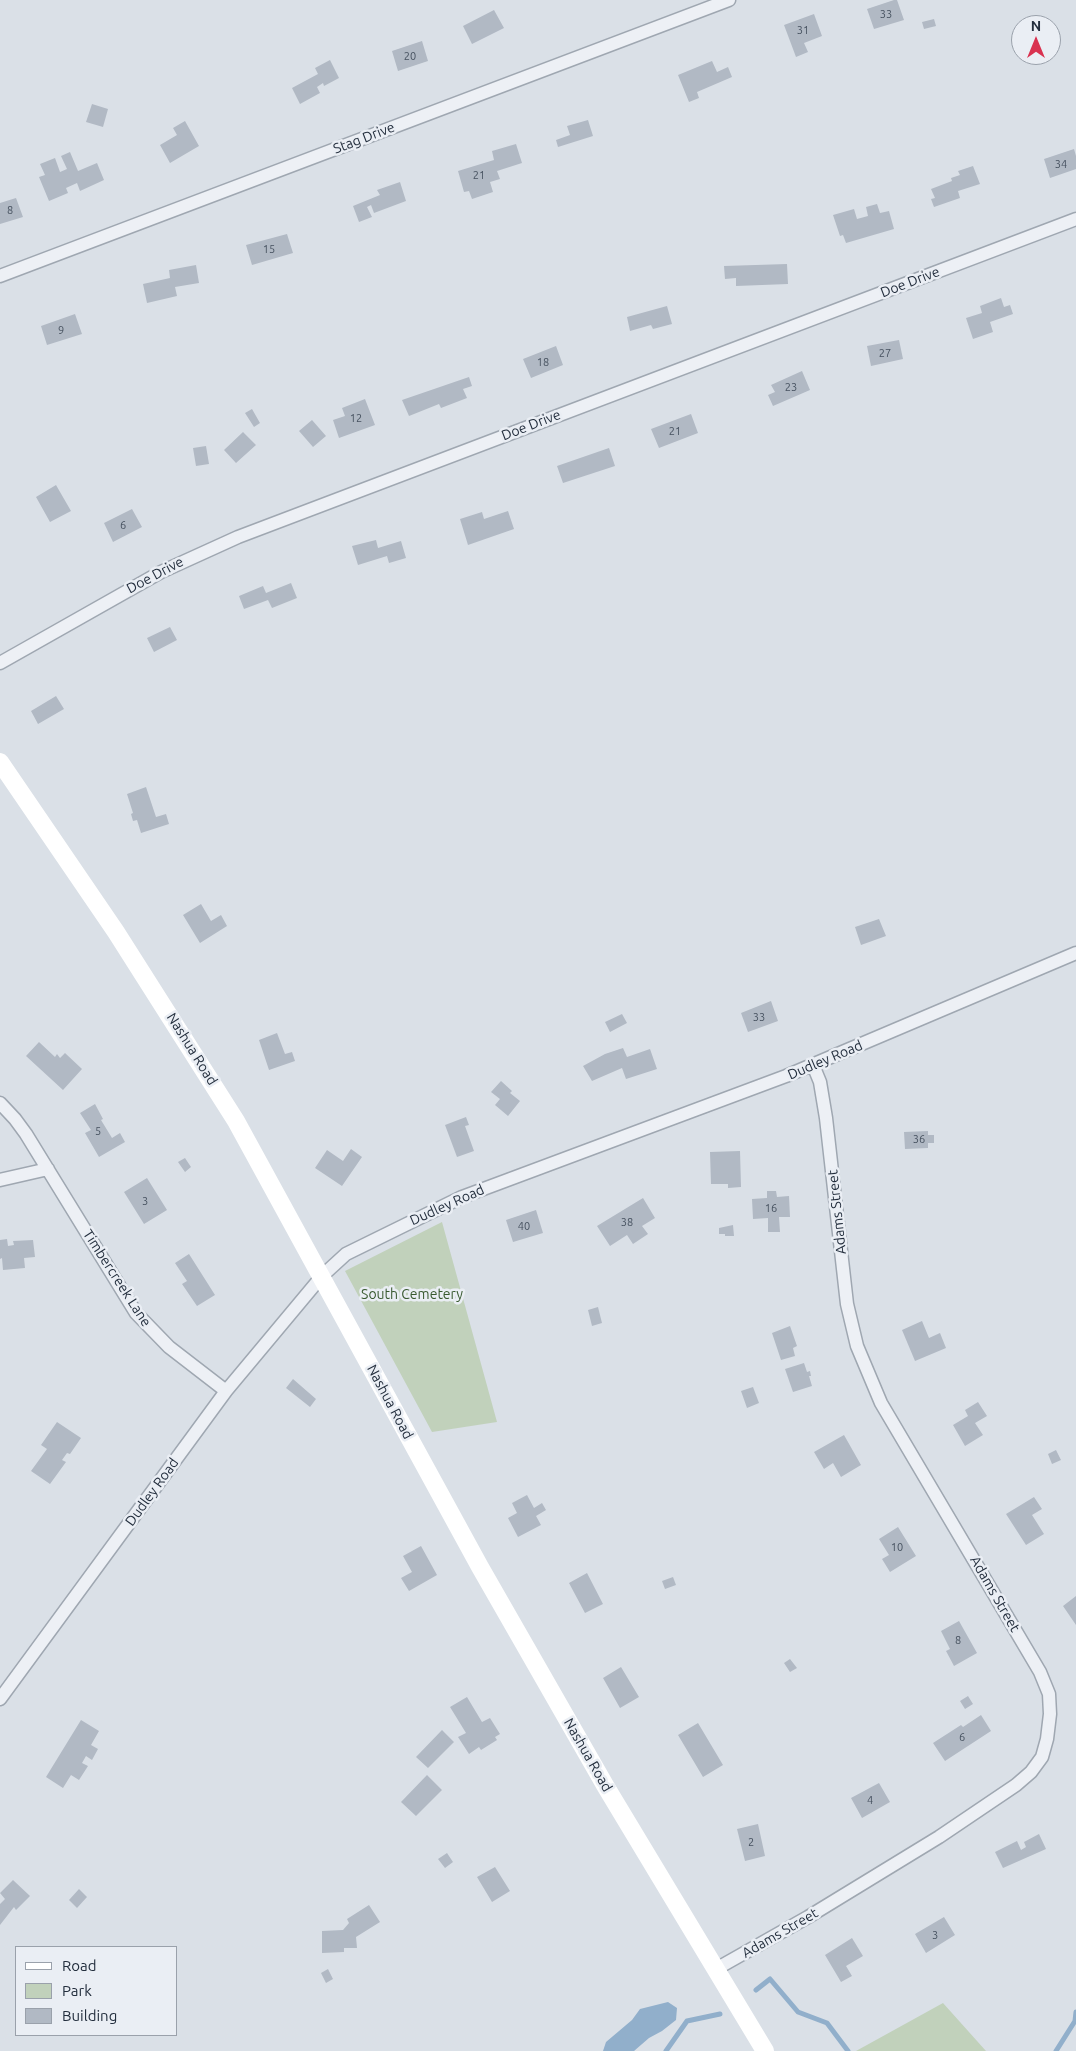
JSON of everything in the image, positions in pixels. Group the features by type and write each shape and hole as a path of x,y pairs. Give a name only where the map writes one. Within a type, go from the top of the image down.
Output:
{"main road":[{"name":"Nashua Road","path":"0,762 116,932 201,1063 322,1276 480,1567 606,1787 765,2051"}],"street":[{"name":"Stag Drive","path":"0,276 729,0"},
{"name":"Doe Drive","path":"0,663 161,572 238,537 1076,219"},
{"name":"Dudley Road","path":"0,1699 226,1391 322,1276 335,1263 359,1246 462,1197 755,1089 1076,953"},
{"name":"Adams Street","path":"716,1970 808,1917 939,1837 1016,1785 1031,1772 1042,1757 1047,1739 1050,1714 1049,1694 1040,1672 881,1403 857,1346 847,1304 826,1118 820,1082 813,1065"},
{"name":"Timbercreek Lane","path":"0,1103 15,1119 129,1301 147,1325 169,1347 226,1391"},
{"path":"0,1180 48,1169"}],"green space":[{"name":"South Cemetery","path":"442,1222 497,1422 432,1432 345,1271"},
{"path":"943,2003 986,2051 856,2051"}],"water":[{"path":"668,2002 677,2008 676,2020 662,2031 649,2038 634,2051 603,2051 606,2042 632,2020 640,2009"}],"building":[{"path":"897,0 904,20 874,29 867,9"},
{"path":"494,10 504,28 472,44 463,26"},
{"path":"814,14 822,36 804,43 808,52 796,57 784,25"},
{"path":"934,19 936,26 924,29 922,22"},
{"path":"422,41 428,61 398,71 392,51"},
{"path":"330,60 339,78 324,86 323,83 317,87 320,93 300,104 292,88 318,74 315,68"},
{"path":"712,61 717,72 728,67 732,77 697,92 699,98 689,102 678,75"},
{"path":"92,104 108,109 103,127 86,122"},
{"path":"588,120 593,136 558,147 556,140 570,135 567,126"},
{"path":"185,121 199,146 170,163 160,145 177,135 173,128"},
{"path":"516,144 522,163 497,171 500,179 490,182 493,192 472,199 469,191 464,192 458,171 494,160 492,151"},
{"path":"1074,149 1076,169 1050,178 1044,159"},
{"path":"70,152 78,171 97,163 104,180 80,191 77,183 66,188 68,193 49,201 39,177 45,175 40,164 55,158 60,172 67,169 61,156"},
{"path":"973,166 980,184 958,191 960,198 934,207 931,199 935,198 931,189 952,181 951,178 960,175 958,171"},
{"path":"400,182 406,201 374,213 371,205 367,207 372,217 359,222 353,206 380,195 377,190"},
{"path":"16,198 23,217 0,224 0,203"},
{"path":"877,204 880,213 889,211 894,229 846,243 843,235 840,236 833,215 854,209 857,219 868,216 866,207"},
{"path":"287,234 293,253 252,265 246,245"},
{"path":"787,264 788,284 736,286 736,278 725,279 724,266"},
{"path":"196,265 199,283 175,287 177,296 147,303 143,284 170,278 169,270"},
{"path":"1001,298 1004,307 1010,305 1013,314 990,322 993,332 973,339 966,318 982,313 980,306"},
{"path":"667,306 672,324 653,329 651,325 630,331 627,317"},
{"path":"75,314 82,334 47,345 41,326"},
{"path":"899,340 903,359 871,366 867,346"},
{"path":"556,346 563,365 531,378 523,359"},
{"path":"802,371 810,390 773,406 768,395 775,392 771,385"},
{"path":"469,377 472,386 463,389 467,398 441,408 439,404 409,416 402,400"},
{"path":"365,399 375,425 339,438 333,420 345,416 342,408"},
{"path":"252,409 260,423 254,427 245,413"},
{"path":"691,414 698,433 659,448 651,429"},
{"path":"312,420 326,436 313,447 299,431"},
{"path":"243,432 256,445 236,463 224,450"},
{"path":"206,446 209,464 196,466 193,448"},
{"path":"609,448 615,466 563,483 557,466"},
{"path":"56,485 71,511 50,522 36,497"},
{"path":"132,509 142,527 113,542 104,523"},
{"path":"508,511 514,529 468,545 460,519 482,512 484,519"},
{"path":"376,540 378,548 401,541 406,558 389,563 387,556 358,565 352,546"},
{"path":"291,583 297,598 272,608 268,600 244,609 239,596 263,586 266,593"},
{"path":"170,627 177,640 154,652 147,638"},
{"path":"56,696 64,709 38,724 31,711"},
{"path":"146,787 156,817 166,814 169,824 141,833 137,820 133,821 131,814 133,813 127,794"},
{"path":"201,904 211,921 221,915 227,926 200,943 183,915"},
{"path":"879,919 886,936 861,945 855,927"},
{"path":"771,1001 778,1021 748,1032 741,1013"},
{"path":"622,1014 627,1023 610,1032 605,1022"},
{"path":"277,1033 285,1054 292,1052 295,1061 269,1070 259,1040"},
{"path":"39,1042 55,1057 57,1054 60,1058 65,1053 82,1069 63,1090 26,1056"},
{"path":"623,1048 627,1057 650,1049 657,1069 626,1079 622,1068 592,1081 583,1066 605,1054"},
{"path":"501,1081 512,1091 510,1093 520,1101 508,1116 495,1105 500,1099 491,1092"},
{"path":"95,1104 103,1119 101,1120 112,1138 120,1133 125,1142 99,1157 85,1133 91,1130 80,1113"},
{"path":"466,1117 469,1125 465,1126 474,1151 457,1157 445,1125"},
{"path":"928,1131 928,1135 934,1135 934,1143 928,1143 928,1148 905,1149 904,1132"},
{"path":"351,1149 362,1157 342,1186 315,1168 327,1150 343,1161"},
{"path":"740,1151 741,1187 728,1188 728,1184 711,1184 710,1152"},
{"path":"185,1158 191,1167 185,1172 178,1162"},
{"path":"147,1178 167,1210 144,1224 124,1192"},
{"path":"767,1191 776,1191 777,1197 789,1196 790,1217 779,1217 780,1232 768,1232 768,1218 753,1219 752,1199 767,1198"},
{"path":"643,1198 655,1218 642,1226 648,1234 633,1244 627,1235 610,1246 597,1226"},
{"path":"536,1210 543,1233 513,1242 506,1220"},
{"path":"733,1225 734,1236 719,1234 719,1228"},
{"path":"7,1239 8,1246 14,1245 13,1241 33,1240 35,1257 24,1258 25,1268 3,1270 2,1258 0,1259 0,1240"},
{"path":"189,1254 215,1295 197,1306 182,1284 187,1281 175,1263"},
{"path":"598,1307 602,1323 592,1326 588,1310"},
{"path":"922,1321 929,1338 940,1333 946,1348 915,1361 902,1330"},
{"path":"790,1326 797,1346 793,1348 795,1356 781,1360 772,1333"},
{"path":"804,1363 807,1372 810,1371 811,1376 809,1376 812,1386 793,1392 785,1369"},
{"path":"293,1379 316,1399 310,1407 286,1388"},
{"path":"753,1387 759,1403 747,1408 741,1391"},
{"path":"978,1402 987,1416 975,1423 983,1435 965,1446 953,1425 968,1416 965,1410"},
{"path":"57,1422 81,1438 70,1454 67,1453 62,1460 66,1462 50,1484 31,1471 47,1449 41,1445"},
{"path":"844,1435 861,1465 841,1477 833,1463 824,1469 814,1452"},
{"path":"1056,1450 1061,1460 1052,1464 1048,1454"},
{"path":"527,1495 534,1508 542,1503 546,1510 536,1516 541,1525 518,1537 508,1518 517,1513 512,1503"},
{"path":"1034,1497 1042,1509 1032,1515 1044,1534 1026,1545 1006,1514"},
{"path":"898,1527 916,1556 890,1572 882,1559 889,1555 879,1539"},
{"path":"421,1546 437,1575 409,1591 401,1578 412,1572 403,1556"},
{"path":"587,1573 603,1604 585,1613 569,1583"},
{"path":"673,1577 676,1585 665,1589 662,1581"},
{"path":"1076,1596 1076,1625 1063,1606"},
{"path":"959,1621 977,1653 954,1666 946,1651 950,1649 941,1631"},
{"path":"790,1659 797,1668 790,1672 784,1663"},
{"path":"621,1667 639,1697 620,1708 603,1678"},
{"path":"968,1696 973,1704 965,1709 960,1701"},
{"path":"467,1697 482,1722 490,1718 500,1734 495,1737 497,1740 481,1750 479,1747 469,1754 458,1737 466,1733 450,1707"},
{"path":"981,1715 991,1731 945,1761 933,1743"},
{"path":"81,1720 99,1731 91,1745 98,1749 92,1760 86,1756 82,1763 88,1766 79,1780 71,1775 63,1788 46,1777"},
{"path":"698,1723 723,1765 703,1777 678,1735"},
{"path":"442,1730 454,1742 428,1768 416,1757"},
{"path":"427,1775 442,1790 416,1816 401,1802"},
{"path":"879,1783 890,1802 862,1818 851,1798"},
{"path":"758,1824 765,1856 745,1861 737,1829"},
{"path":"1039,1834 1046,1849 1003,1868 995,1852 1017,1841 1021,1850 1026,1847 1024,1842"},
{"path":"447,1853 453,1862 445,1868 438,1859"},
{"path":"495,1867 510,1891 492,1902 477,1877"},
{"path":"13,1880 30,1896 16,1910 14,1907 0,1925 0,1904 5,1899 0,1893"},
{"path":"79,1889 87,1897 77,1908 69,1900"},
{"path":"369,1905 380,1922 356,1937 357,1948 344,1948 344,1952 322,1953 322,1931 343,1930 349,1923 347,1919"},
{"path":"944,1917 955,1935 926,1953 915,1934"},
{"path":"852,1938 863,1956 846,1966 852,1976 841,1982 825,1955"},
{"path":"328,1969 333,1979 326,1983 321,1973"}],"waterway":[{"path":"756,1990 770,1979 798,2012 827,2023 848,2051"},
{"path":"1056,2051 1075,2021 1076,2012"},
{"path":"666,2051 687,2021 720,2014"}]}
